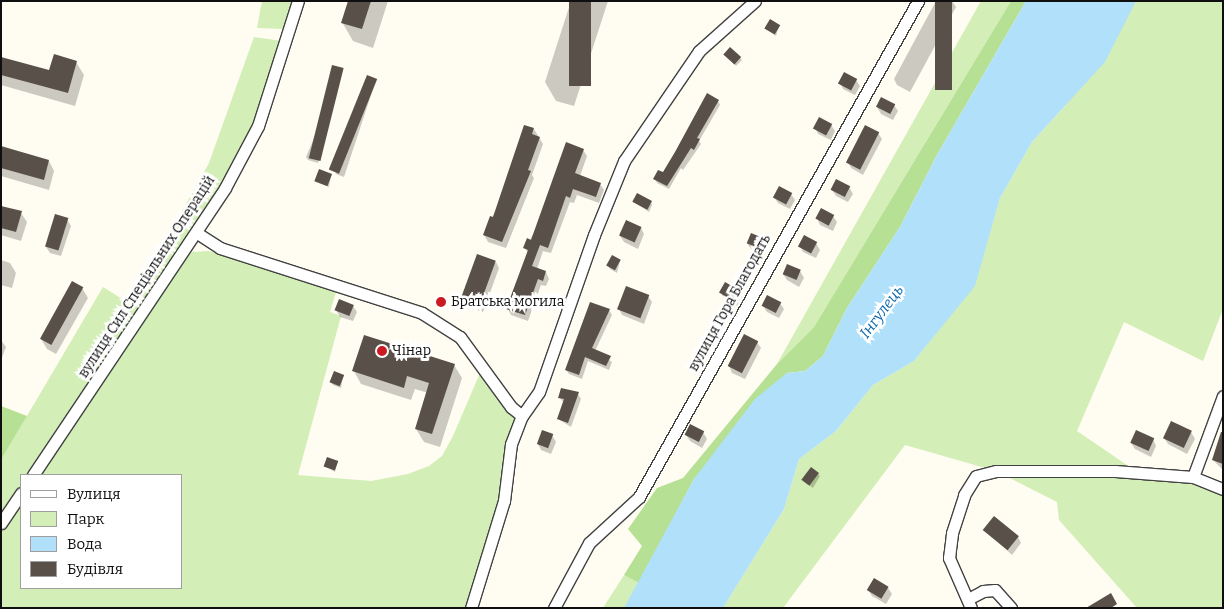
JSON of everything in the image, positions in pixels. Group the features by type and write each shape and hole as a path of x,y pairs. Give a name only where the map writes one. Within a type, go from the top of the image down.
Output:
{"street":[{"name":"вулиця Сил Спеціальних Операцій","path":"34,474 197,233 258,126 298,1"},
{"path":"471,608 504,501 512,444 522,416 539,392 594,235 624,161 699,51 755,1"},
{"name":"вулиця Гора Благодать","path":"554,608 589,543 639,497 918,1"},
{"path":"197,233 220,248 422,313 460,337 511,407 522,416"},
{"path":"1192,477 1223,396"},
{"path":"1011,608 995,590 983,591 970,603 949,558 952,533 964,494 976,476 996,470 1140,474 1192,477 1223,489"},
{"path":"1,523 20,494"}],"green space":[{"path":"262,1 292,1 284,29 257,28"},
{"path":"981,1 1011,1 814,327 777,364"},
{"path":"1011,1 1026,1 937,155 900,227 847,308 823,356 805,371 787,373 694,479 639,583 624,575 642,546 628,529 657,488 683,478 777,364 814,327"},
{"path":"1136,1 1223,1 1223,309 1203,361 1124,322 1077,431 1140,474 1193,477 1223,489 1223,608 1137,608 1059,520 1057,502 996,471 905,445 783,608 723,608 784,509 799,459 836,431 873,385 914,361 974,286 1000,198 1032,142 1066,105"},
{"path":"254,37 282,41 253,124 221,186 28,472 31,474 20,474 20,494 1,523 1,460 103,287 127,302 172,229 209,163"},
{"path":"209,251 336,292 330,312 341,316 298,475 371,481 408,474 429,466 442,456 453,436 483,366 522,416 504,501 471,608 1,608 1,532 20,504 20,589 182,589 182,474 40,474 179,265 192,252"},
{"path":"1,406 27,416 1,460"},
{"path":"624,575 639,583 624,608 603,608"}],"water":[{"name":"Інгулець","path":"1026,1 1136,1 1105,62 1032,142 1000,198 975,286 914,361 873,385 836,431 799,459 784,509 723,608 624,608 694,479 755,399 787,373 805,371 823,356 847,308 900,227 937,155"}],"building":[{"path":"348,1 371,1 362,29 341,23"},
{"path":"569,1 591,1 591,86 569,86"},
{"path":"935,1 952,1 952,90 935,90"},
{"path":"770,19 780,25 775,35 764,28"},
{"path":"730,47 741,57 734,64 723,54"},
{"path":"54,54 77,61 68,93 1,75 1,57 49,70"},
{"path":"332,65 344,68 320,161 309,158"},
{"path":"844,72 857,79 851,91 838,83"},
{"path":"367,75 377,79 339,174 329,170"},
{"path":"707,93 719,100 697,138 700,139 694,150 691,148 667,186 653,179 658,170 663,172"},
{"path":"881,97 895,104 890,114 876,107"},
{"path":"819,117 832,124 826,136 813,128"},
{"path":"524,125 534,128 532,134 540,137 528,170 531,171 502,242 483,235 490,216 493,217"},
{"path":"865,125 879,132 860,170 846,162"},
{"path":"566,142 584,149 575,173 601,183 596,197 573,189 570,198 566,196 548,248 540,245 532,266 546,271 543,281 538,279 525,315 506,309 528,250 523,248 527,238 531,240"},
{"path":"1,146 49,160 44,180 1,168"},
{"path":"319,169 332,174 327,186 314,181"},
{"path":"836,179 850,186 845,197 831,190"},
{"path":"779,186 792,193 786,205 773,197"},
{"path":"637,193 652,201 647,210 632,202"},
{"path":"1,206 22,211 16,232 1,228"},
{"path":"821,208 834,215 829,226 815,219"},
{"path":"55,214 68,218 58,251 45,247"},
{"path":"626,220 642,227 635,242 619,236"},
{"path":"751,233 765,239 761,249 747,243"},
{"path":"804,235 817,242 811,254 798,246"},
{"path":"477,254 496,261 479,307 460,300"},
{"path":"612,255 621,260 615,270 606,265"},
{"path":"787,264 801,270 797,280 783,274"},
{"path":"72,281 83,287 51,345 40,339"},
{"path":"725,282 739,290 733,300 719,292"},
{"path":"626,286 649,295 640,318 617,309"},
{"path":"767,295 781,302 776,313 762,306"},
{"path":"339,299 354,305 349,316 335,310"},
{"path":"590,302 610,309 592,348 611,356 606,366 585,357 579,375 565,370"},
{"path":"744,334 758,341 742,373 728,366"},
{"path":"364,335 455,364 432,434 415,429 429,383 407,376 404,388 352,371"},
{"path":"334,371 344,375 340,386 330,382"},
{"path":"561,388 579,392 568,423 557,419 564,399 558,398"},
{"path":"1171,421 1192,431 1184,448 1163,438"},
{"path":"690,424 704,431 699,442 685,435"},
{"path":"542,430 553,434 548,448 537,444"},
{"path":"1136,430 1154,438 1149,451 1130,443"},
{"path":"1221,432 1223,432 1223,464 1212,460"},
{"path":"327,457 338,461 335,471 324,466"},
{"path":"811,467 819,473 809,486 801,480"},
{"path":"994,516 1019,536 1008,550 983,530"},
{"path":"874,578 889,587 881,599 867,590"},
{"path":"1111,593 1117,604 1111,608 1086,608"}],"place":[{"name":"Братська могила","path":"441,302"},
{"name":"Чінар","path":"382,351"}]}
